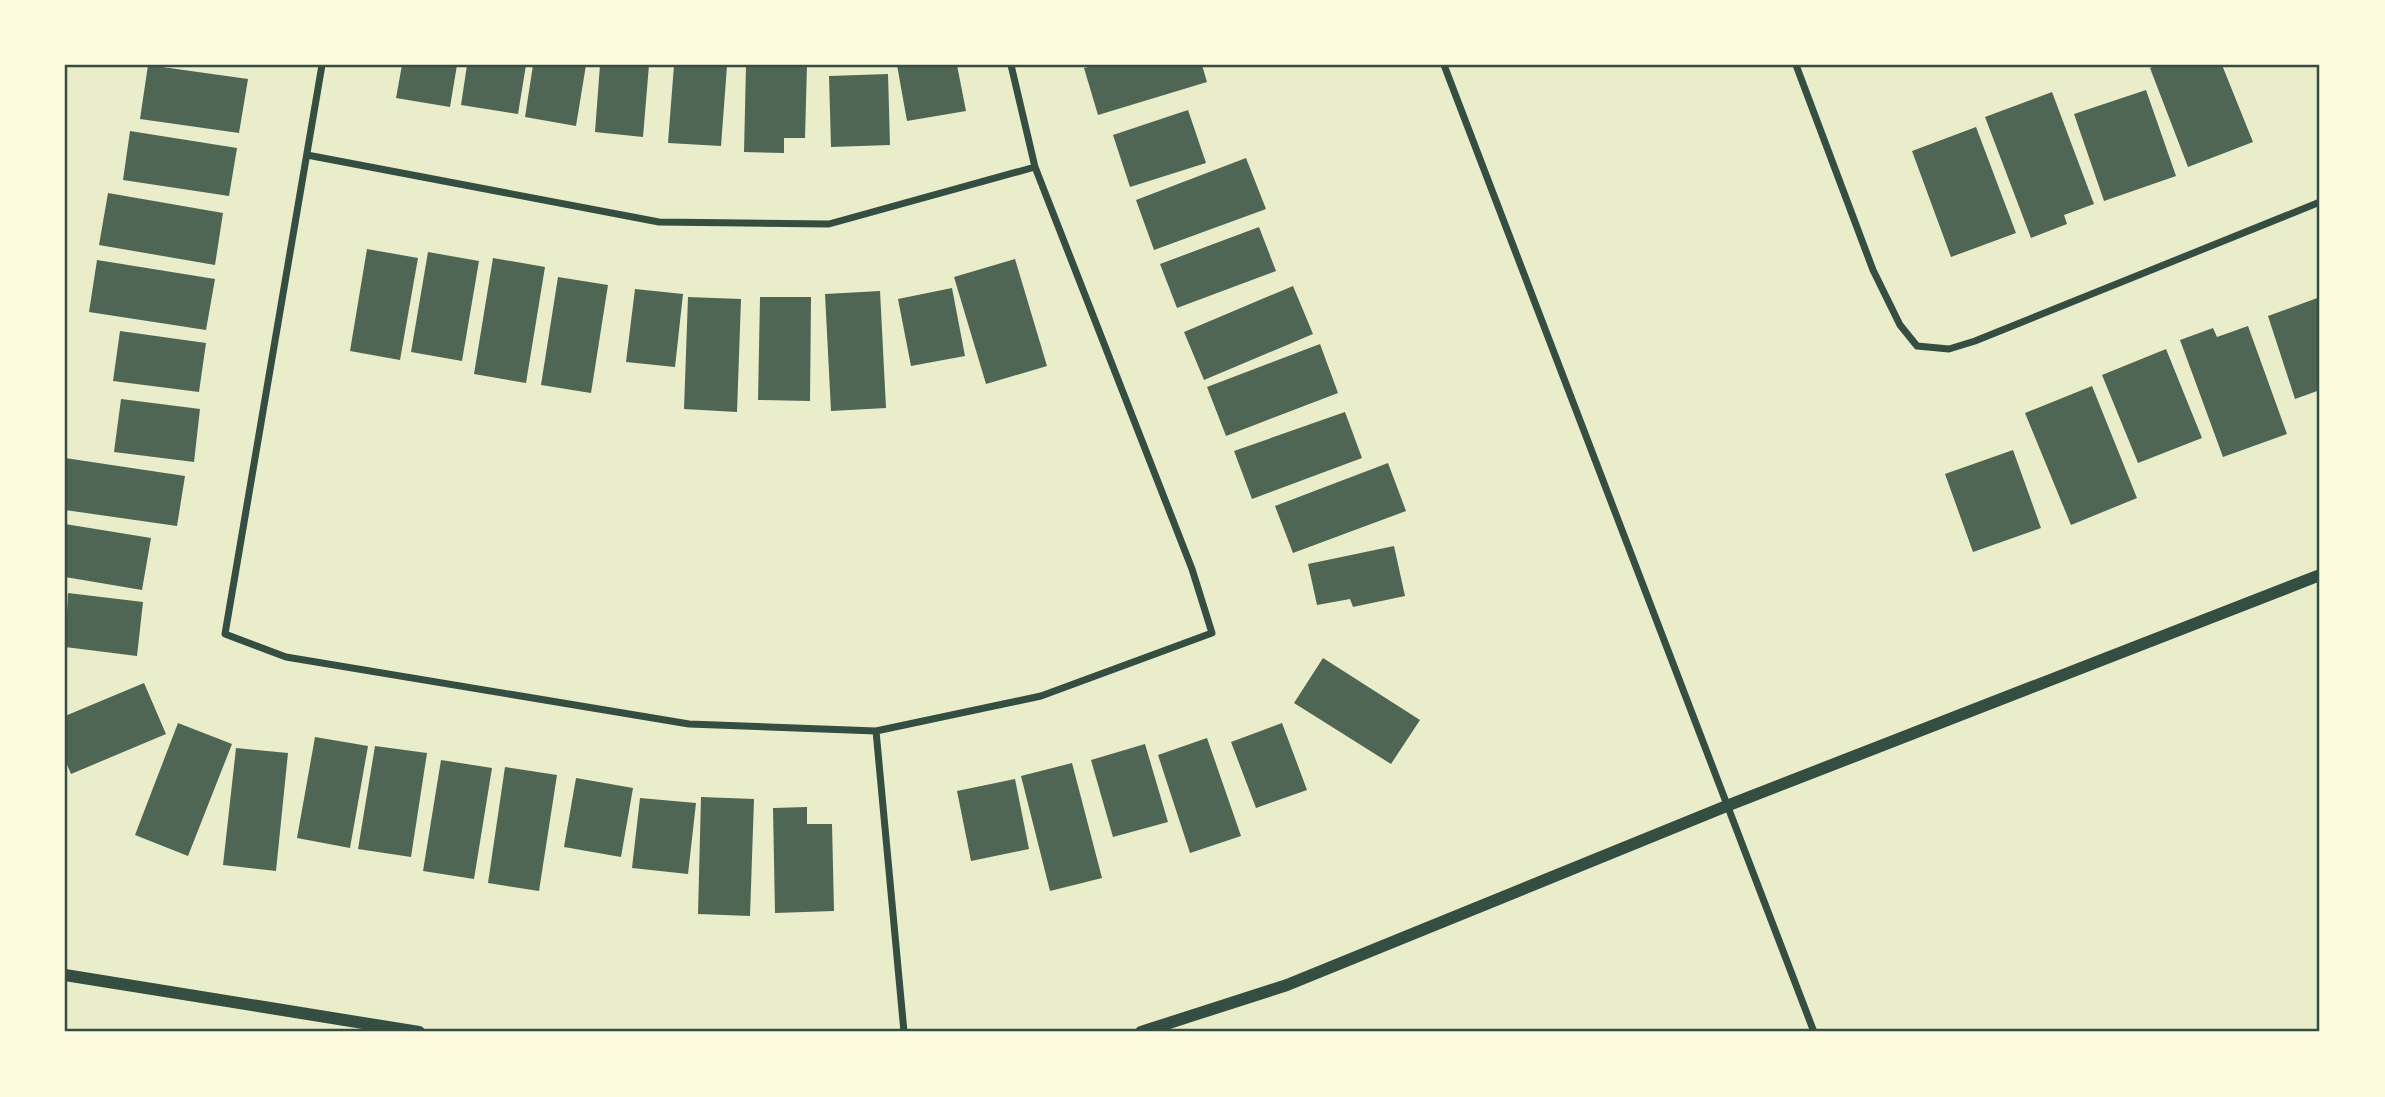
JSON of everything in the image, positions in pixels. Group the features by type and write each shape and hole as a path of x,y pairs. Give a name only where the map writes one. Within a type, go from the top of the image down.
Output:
{"street":[{"path":"322,65 225,634 286,657 690,724 876,730 1041,696 1212,633 1192,569 1035,167 1011,65"},
{"path":"1444,65 1460,113 1729,805 1814,1032"},
{"path":"1796,65 1874,270 1900,324 1917,346 1949,349 1975,341 2320,202"},
{"path":"307,155 659,222 829,224 1035,167"},
{"path":"1141,1032 1287,985 1729,805 2320,575"},
{"path":"876,730 904,1032"},
{"path":"65,975 419,1032"}],"building":[{"path":"148,65 248,79 239,133 140,119"},
{"path":"402,65 457,65 450,107 396,98"},
{"path":"467,65 526,65 518,114 461,105"},
{"path":"533,65 586,65 576,126 525,117"},
{"path":"600,65 649,65 643,137 595,132"},
{"path":"674,65 727,66 721,146 668,143"},
{"path":"746,65 807,65 805,138 784,138 784,153 744,152"},
{"path":"897,65 957,65 966,111 907,121"},
{"path":"1096,65 1202,65 1207,82 1098,115 1084,68"},
{"path":"2157,65 2222,65 2253,142 2188,167 2150,68"},
{"path":"888,74 890,145 831,147 829,76"},
{"path":"2146,90 2176,176 2104,201 2074,114"},
{"path":"2052,92 2094,204 2064,215 2067,224 2031,238 1985,117"},
{"path":"1188,110 1206,163 1130,187 1113,135"},
{"path":"1976,127 2016,233 1951,257 1912,151"},
{"path":"130,131 237,148 229,196 123,180"},
{"path":"1246,158 1266,209 1154,250 1136,200"},
{"path":"108,193 223,213 215,265 99,245"},
{"path":"1259,227 1276,271 1177,308 1160,264"},
{"path":"367,249 418,258 400,360 350,351"},
{"path":"428,252 479,261 462,361 411,352"},
{"path":"493,258 545,267 526,383 474,374"},
{"path":"1015,259 1047,366 986,384 954,277"},
{"path":"97,260 215,279 206,330 89,312"},
{"path":"558,277 608,285 591,393 541,385"},
{"path":"1293,286 1313,334 1204,380 1184,332"},
{"path":"952,288 965,356 911,366 898,299"},
{"path":"635,289 683,294 675,367 626,362"},
{"path":"880,291 886,408 831,411 825,294"},
{"path":"688,297 741,299 737,412 684,409"},
{"path":"760,297 811,297 810,401 758,400"},
{"path":"2320,297 2320,390 2295,399 2268,316"},
{"path":"2248,326 2287,434 2223,457 2180,340 2213,328 2217,337"},
{"path":"120,331 206,343 199,392 113,381"},
{"path":"1320,344 1338,393 1226,436 1207,387"},
{"path":"2166,349 2202,438 2138,463 2102,375"},
{"path":"2092,386 2137,498 2071,525 2025,413"},
{"path":"121,399 200,409 194,462 114,452"},
{"path":"1345,412 1362,458 1252,499 1234,451"},
{"path":"2013,450 2041,528 1973,552 1945,474"},
{"path":"65,458 185,476 177,526 65,510"},
{"path":"1388,463 1406,511 1293,553 1275,506"},
{"path":"65,524 151,538 142,590 65,577"},
{"path":"1394,546 1405,596 1353,607 1350,599 1317,605 1308,564"},
{"path":"68,593 143,602 137,656 65,647"},
{"path":"1323,658 1420,720 1391,764 1294,703"},
{"path":"144,683 166,734 71,774 65,760 65,716"},
{"path":"178,723 232,744 188,856 135,835"},
{"path":"1282,723 1307,790 1256,808 1231,742"},
{"path":"315,737 368,746 350,848 297,838"},
{"path":"1207,738 1241,836 1190,853 1158,755"},
{"path":"1145,744 1168,822 1113,837 1091,760"},
{"path":"375,746 427,753 411,857 358,849"},
{"path":"236,748 288,753 276,871 223,865"},
{"path":"441,760 492,768 474,879 423,871"},
{"path":"1072,763 1102,878 1050,891 1021,776"},
{"path":"505,767 557,775 539,891 488,883"},
{"path":"576,778 633,788 621,857 564,847"},
{"path":"1015,779 1029,849 971,861 957,791"},
{"path":"701,797 754,799 750,916 698,914"},
{"path":"640,798 696,803 688,874 632,868"},
{"path":"807,807 807,824 832,824 834,911 775,913 773,808"}]}
